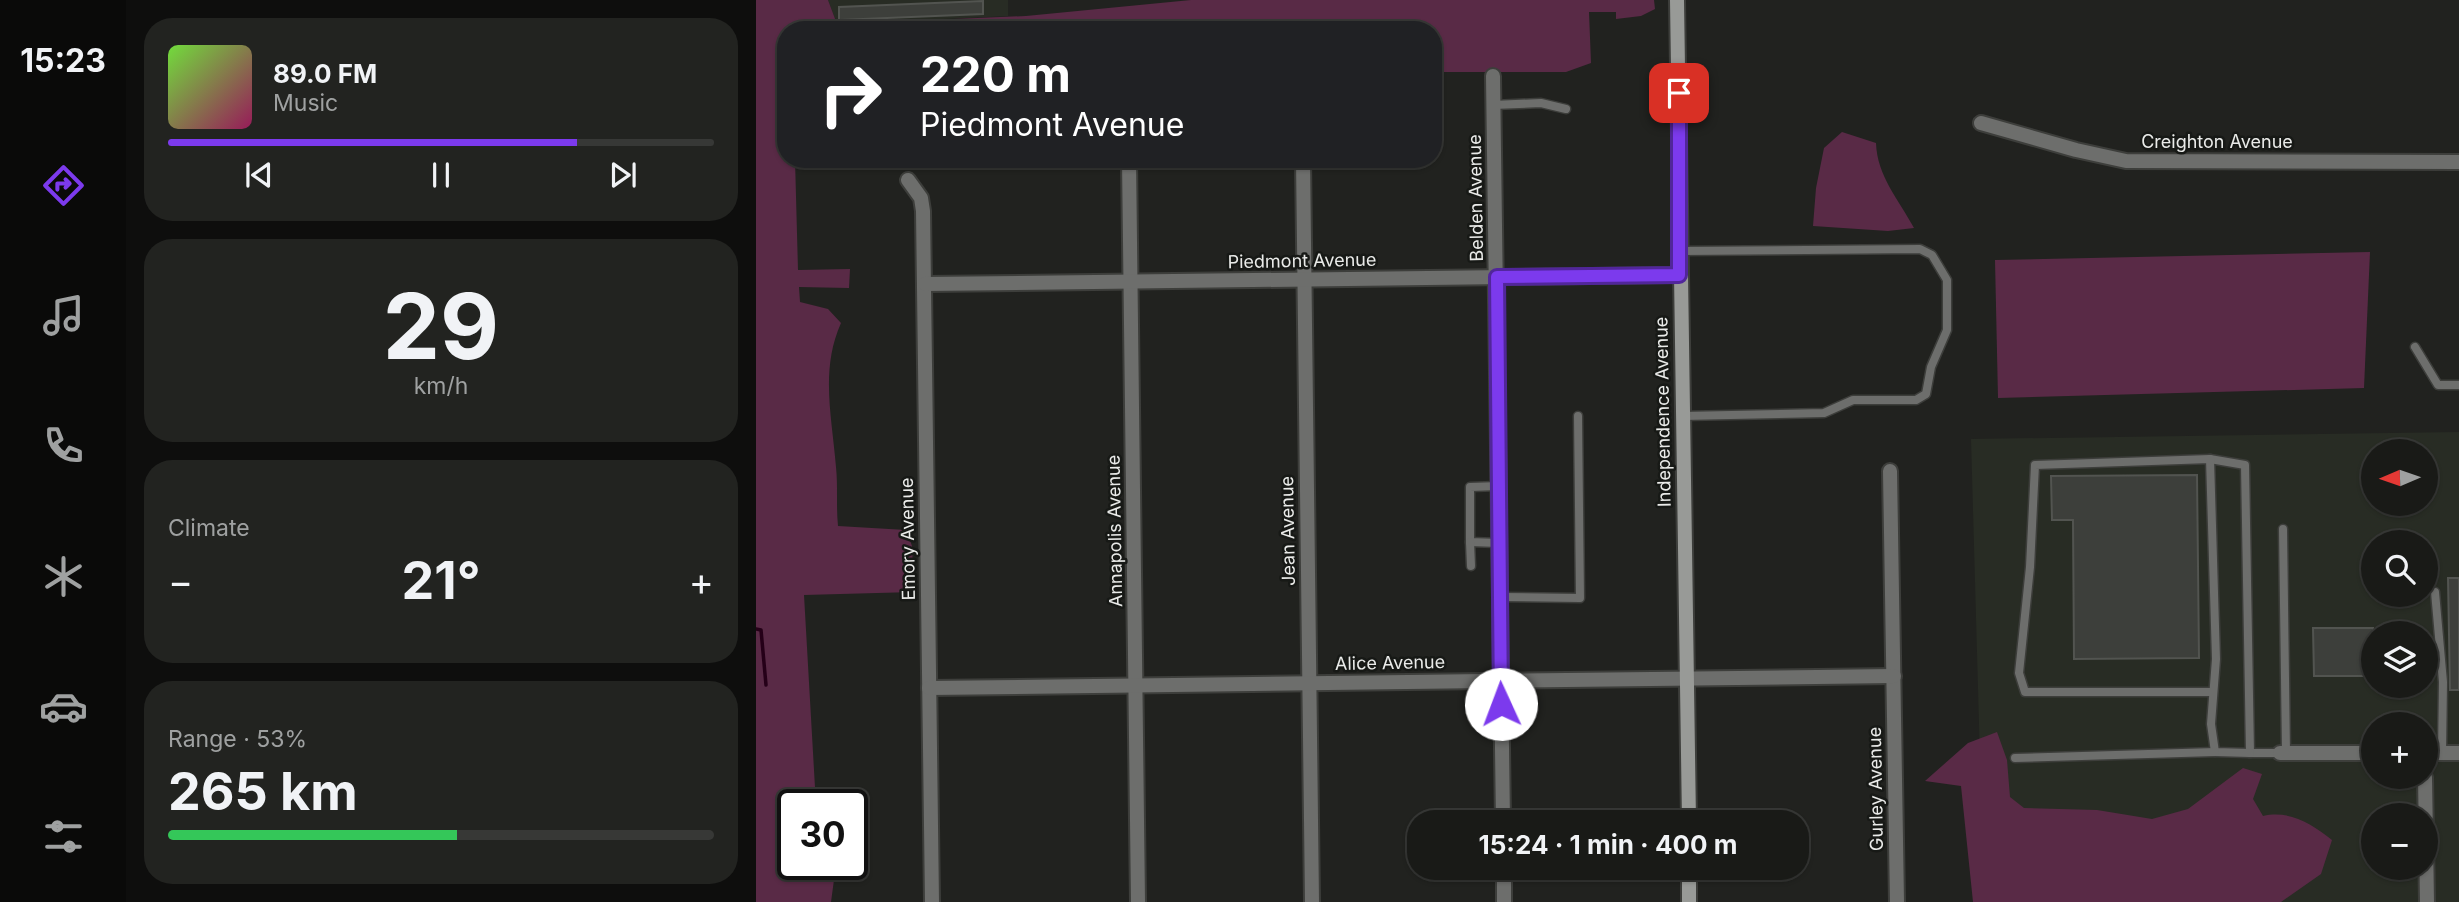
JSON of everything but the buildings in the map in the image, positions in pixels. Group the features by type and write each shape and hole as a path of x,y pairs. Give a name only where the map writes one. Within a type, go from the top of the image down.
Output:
{"street":[{"name":"Independence Avenue","path":"1677,0 1678,251 1689,810"},
{"name":"Belden Avenue","path":"1493,76 1503,810"},
{"name":"Creighton Avenue","path":"1981,123 2086,153 2126,161 2459,162"},
{"name":"Annapolis Avenue","path":"1129,168 1139,902"},
{"name":"Jean Avenue","path":"1303,168 1312,902"},
{"name":"Emory Avenue","path":"908,180 921,198 923,211 932,902"},
{"name":"Piedmont Avenue","path":"925,284 1679,275"},
{"name":"Gurley Avenue","path":"1890,471 1897,902"},
{"name":"Alice Avenue","path":"929,688 1894,676"},
{"path":"2283,753 2361,753"},
{"path":"2438,753 2459,753"},
{"path":"2425,789 2427,902"},
{"path":"1504,880 1504,902"},
{"path":"1689,880 1689,902"}],"lane":[{"path":"1493,105 1541,103 1566,108"},
{"path":"1678,251 1920,249 1932,255 1947,280 1947,330 1931,367 1926,394 1916,400 1853,400 1824,413 1682,416"},
{"path":"2415,347 2438,385 2459,385"},
{"path":"1500,597 1580,598 1578,415"},
{"path":"2211,692 2025,692 2019,673 2030,567 2035,465 2210,459 2245,465 2249,752"},
{"path":"2210,459 2216,659 2211,692 2215,752"},
{"path":"1471,566 1470,487 1499,486"},
{"path":"2015,758 2215,752 2283,753 2283,529"},
{"path":"1470,542 1499,542"},
{"path":"2436,607 2443,682 2442,753"}],"shaded area":[{"path":"756,0 828,0 836,21 777,21 777,168 795,168 798,270 850,269 849,288 799,287 800,302 828,309 841,323 829,376 837,474 838,526 906,530 912,546 914,592 804,595 815,789 777,789 777,880 834,880 831,902 756,902"},
{"path":"828,0 1008,0 1008,16 836,21"},
{"path":"1191,0 1654,0 1655,9 1641,16 1616,19 1616,12 1589,12 1591,63 1566,72 1442,72 1442,21 908,21 1026,16"},
{"path":"1842,132 1876,143 1880,166 1914,228 1888,231 1813,226 1816,188 1824,148"},
{"path":"2370,252 2364,388 1998,398 1995,260"},
{"path":"2459,432 2459,902 1984,902 1971,439"},
{"path":"1997,732 2007,760 2010,797 2024,808 2097,810 2152,819 2188,809 2243,768 2262,774 2253,799 2263,816 2291,816 2316,828 2332,840 2321,874 2281,902 1973,902 1961,786 1925,781 1968,743"}],"waterway":[{"path":"756,629 761,630 766,685"}],"route":[{"path":"1501,704 1497,277 1679,275 1679,93"}]}
